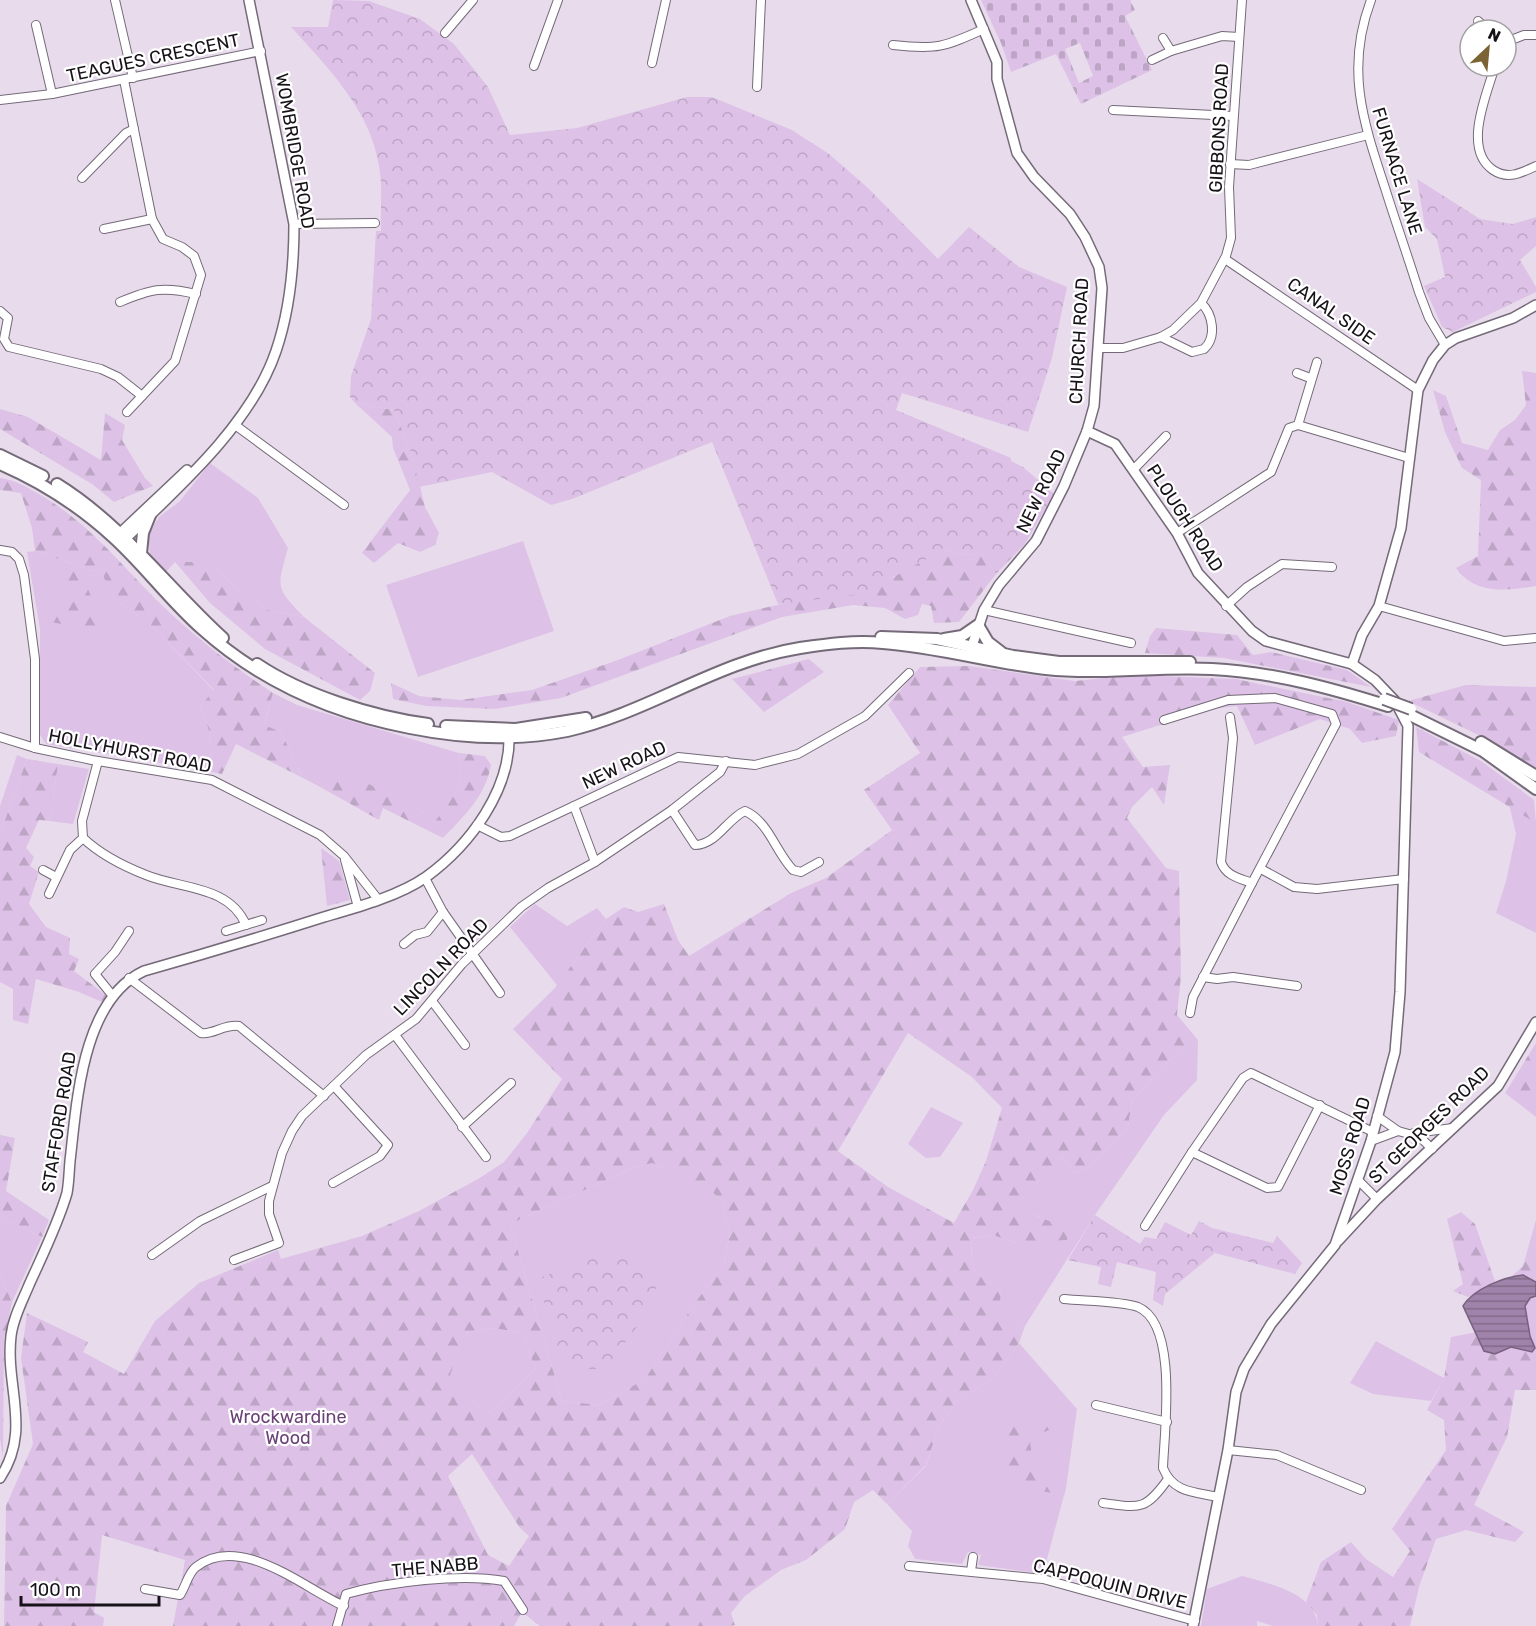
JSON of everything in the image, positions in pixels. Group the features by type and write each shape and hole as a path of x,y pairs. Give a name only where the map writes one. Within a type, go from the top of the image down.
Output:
{"main road":[{"path":"0,455 74,495 121,538 197,626 237,658 277,683 330,707 374,721 464,735 570,730 640,705 740,663 802,648 864,642 1003,654 1059,662 1212,662 1288,673 1386,702 1460,731 1536,777"},
{"path":"0,464 58,493 141,553 226,641 260,666 292,682 376,714 428,724 509,733 573,721 597,715 741,657 777,646 853,637 937,639 962,636 978,625 988,642 1003,654"},
{"path":"141,553 143,533 151,513"},
{"path":"937,639 970,652 1068,671 1233,670 1386,702"},
{"path":"1411,712 1482,751 1536,789"}],"street":[{"path":"115,0 133,78"},
{"name":"WOMBRIDGE ROAD","path":"121,538 196,470 235,425 263,380 276,352 288,309 294,258 294,224 249,0"},
{"path":"444,33 473,0"},
{"path":"534,66 558,0"},
{"path":"652,63 666,0"},
{"path":"757,87 761,0"},
{"name":"CHURCH ROAD","path":"971,0 997,62 997,79 1017,153 1034,177 1070,214 1085,237 1099,267 1102,288 1099,348 1094,406 1087,431"},
{"name":"GIBBONS ROAD","path":"1099,348 1123,348 1161,337 1189,317 1201,303 1226,258 1231,238 1230,164 1242,0"},
{"name":"FURNACE LANE","path":"1371,0 1365,18 1357,70 1361,110 1419,292 1429,318 1445,345"},
{"name":"TEAGUES CRESCENT","path":"36,25 52,94"},
{"path":"892,45 929,49 951,44 984,28"},
{"path":"1518,37 1536,35"},
{"path":"1152,60 1171,51 1222,36 1239,38"},
{"path":"1163,38 1171,51"},
{"name":"TEAGUES CRESCENT","path":"0,100 52,94 261,51"},
{"path":"1492,78 1478,133 1480,154 1490,168 1507,176 1516,175 1536,166"},
{"path":"124,80 152,219 163,239 182,247 194,256 201,275 175,361 127,412"},
{"path":"1113,110 1233,116"},
{"path":"82,178 126,133 134,129"},
{"path":"1230,164 1249,165 1368,135"},
{"path":"104,229 152,219"},
{"path":"294,224 375,223"},
{"name":"CANAL SIDE","path":"1226,258 1418,390"},
{"path":"120,302 138,294 172,288 196,294"},
{"path":"1161,337 1192,352 1204,349 1211,338 1211,327 1207,309 1201,303"},
{"path":"1352,664 1362,635 1379,606 1403,516 1418,390 1433,360 1445,345 1472,330 1513,318 1536,305"},
{"path":"0,311 8,318 4,339 9,347 101,369 118,377 142,396"},
{"path":"1298,424 1310,378 1317,362"},
{"path":"1297,373 1310,378"},
{"path":"1177,533 1270,472 1289,428 1298,424 1409,458"},
{"path":"235,425 344,505"},
{"name":"PLOUGH ROAD","path":"1087,431 1115,444 1177,533 1198,573 1226,606 1266,641 1352,664"},
{"name":"NEW ROAD","path":"970,652 984,610 999,585 1036,541 1064,486 1087,431"},
{"path":"1134,469 1166,436"},
{"name":"WOMBRIDGE ROAD","path":"121,538 192,465 200,463"},
{"path":"0,550 12,552 19,559 24,575 35,659 35,748"},
{"path":"1226,606 1247,587 1282,564 1332,567"},
{"path":"1379,606 1504,641 1536,638"},
{"path":"984,610 1131,643"},
{"name":"MOSS ROAD","path":"1194,1624 1228,1450 1236,1392 1256,1347 1271,1324 1335,1245 1372,1137 1399,1034 1408,726 1395,701 1375,680 1352,664"},
{"name":"NEW ROAD","path":"477,825 501,837 510,836 678,757 761,765 809,749 865,716 909,673"},
{"path":"1164,720 1228,700 1275,698 1332,714 1336,724 1203,976 1193,998 1190,1013"},
{"path":"1230,717 1233,738 1221,862 1224,870 1231,875 1252,883"},
{"path":"129,931 115,952 95,974 112,995 129,978 358,907 425,878 465,842 477,825 503,774 509,733"},
{"name":"HOLLYHURST ROAD","path":"0,737 35,748 98,761 212,780 320,835 344,856 377,898"},
{"path":"49,894 70,850 82,838 82,821 98,761"},
{"name":"LINCOLN ROAD","path":"234,1260 279,1243 268,1214 272,1186 292,1131 302,1116 366,1055 416,1019 473,953 536,896 595,862 672,810 720,772 726,761"},
{"path":"574,806 595,862"},
{"path":"672,810 695,845 704,845 712,840 733,817 745,811 755,816 764,826 793,870 801,872 819,862"},
{"path":"82,838 95,850 147,876 198,887 230,904 242,916 246,925"},
{"path":"344,856 358,907"},
{"path":"1261,869 1294,887 1317,889 1404,879"},
{"path":"43,870 56,877"},
{"path":"425,878 443,912 500,993"},
{"path":"404,944 415,935 427,932 443,912"},
{"path":"226,932 262,920"},
{"path":"1203,976 1217,980 1233,977 1297,986"},
{"path":"129,978 201,1034 207,1034 222,1026 239,1026 324,1096"},
{"name":"STAFFORD ROAD","path":"0,1478 6,1468 17,1436 11,1334 19,1308 67,1192 87,1052 112,995"},
{"path":"432,1001 465,1045"},
{"name":"ST GEORGES ROAD","path":"1335,1245 1377,1199 1457,1127 1498,1086 1536,1022"},
{"path":"395,1035 486,1157"},
{"path":"1145,1226 1243,1077 1251,1073 1320,1105 1372,1137 1398,1131 1410,1133 1420,1137 1432,1149"},
{"path":"462,1127 511,1083"},
{"path":"333,1183 380,1156 388,1145 334,1086"},
{"path":"1192,1152 1267,1188 1278,1187 1320,1105"},
{"path":"1377,1116 1398,1131"},
{"path":"1410,1133 1457,1127"},
{"path":"1358,1180 1377,1199"},
{"path":"152,1255 200,1221 272,1186"},
{"path":"154,1241 159,1249"},
{"path":"1064,1299 1138,1307 1149,1316 1158,1329 1167,1385 1163,1468 1168,1479 1179,1489 1218,1497"},
{"path":"1096,1405 1167,1422"},
{"path":"1228,1450 1277,1455 1361,1490"},
{"path":"1103,1503 1138,1508 1152,1501 1168,1479"},
{"path":"145,1589 180,1595 193,1569 205,1561 227,1555 265,1563 344,1606"},
{"path":"971,1572 973,1557"},
{"name":"CAPPOQUIN DRIVE","path":"909,1566 1043,1579 1194,1624"},
{"name":"THE NABB","path":"337,1626 346,1594 367,1588 479,1576 504,1581 523,1610"}],"green space":[{"path":"333,0 369,1 420,19 454,44 488,87 510,135 577,128 687,97 712,97 792,130 829,154 867,187 938,259 969,227 1019,267 1067,287 1052,358 1028,432 902,393 896,410 1011,458 1011,461 1023,467 1054,494 1025,544 996,574 981,551 970,556 939,548 936,554 861,594 778,604 712,442 572,499 551,505 492,472 419,487 413,457 394,410 355,403 350,397 351,376 371,319 376,231 381,231 379,166 367,126 357,108 332,74 291,27 328,27"},
{"path":"981,0 1130,0 1135,10 1125,16 1152,70 1081,104 1056,54 1011,72 1001,43","holes":["1080,43 1093,76 1079,83 1065,49"]},
{"path":"1417,179 1480,219 1513,224 1536,217 1536,246 1520,260 1536,287 1536,292 1453,332 1442,327 1424,286 1445,277 1437,239 1425,227"},
{"path":"1522,371 1536,373 1536,586 1492,589 1472,583 1456,568 1478,556 1481,480 1462,468 1445,432 1433,390 1446,396 1462,443 1488,450 1500,430 1515,420 1526,405"},
{"path":"355,403 394,410 413,457 425,507 439,533 435,545 420,552 398,543 374,563 362,553 410,490 393,448 392,437"},
{"path":"0,409 28,417 101,460 105,413 125,425 122,440 145,478 153,486 114,502 92,484 0,429"},
{"path":"210,463 258,498 288,548 281,580 283,593 304,617 268,610 235,587 211,562 175,562 165,573 150,554 148,536 159,517 180,501"},
{"path":"0,478 28,488 58,506 112,553 161,605 190,631 273,693 264,725 281,732 303,778 236,744 222,774 206,771 211,747 207,723 200,707 214,690 153,627 115,599 102,574 35,551 32,528 21,493 0,490"},
{"path":"523,541 554,631 418,677 386,585"},
{"path":"939,548 970,556 981,551 996,574 959,622 934,623 931,606 922,604 918,615 905,619 885,608 853,605 782,617 561,698 495,709 426,706 393,699 391,683 419,696 460,700 532,690 618,660 730,616 894,577"},
{"path":"35,551 102,574 115,599 153,627 214,691 200,707 207,723 211,747 206,771 46,744 40,735 40,629 27,552"},
{"path":"175,562 211,562 235,587 268,610 304,617 375,673 370,691 360,700 265,649 210,603"},
{"path":"54,567 67,567 82,575 102,622 99,634 45,621 45,606 65,595"},
{"path":"1156,628 1237,635 1253,655 1271,652 1347,670 1371,687 1224,658 1145,653 1150,636"},
{"path":"809,659 824,672 764,712 732,679"},
{"name":"Wrockwardine Wood","path":"969,666 1075,681 1134,675 1236,679 1347,702 1399,720 1396,736 1362,743 1350,729 1320,719 1255,745 1237,706 1211,709 1122,737 1143,767 1170,765 1164,805 1152,787 1132,807 1127,818 1166,868 1179,871 1181,976 1177,1015 1198,1040 1172,1058 1132,1100 1128,1127 1087,1168 1077,1173 1062,1157 1014,1207 1069,1229 1067,1240 1019,1244 993,1235 971,1238 972,1268 1001,1291 999,1312 1025,1326 1019,1343 993,1378 956,1401 938,1429 926,1465 887,1504 873,1490 854,1502 845,1529 806,1560 781,1570 745,1596 731,1613 735,1625 730,1626 540,1626 522,1612 514,1626 173,1626 185,1560 102,1535 94,1612 104,1618 103,1626 4,1626 6,1506 33,1444 21,1358 27,1313 88,1342 83,1352 124,1374 155,1321 199,1283 278,1250 281,1259 362,1236 419,1211 504,1162 527,1133 562,1079 513,1029 554,989 606,919 624,907 638,912 664,904 678,940 689,956 791,893 826,878 892,830 864,790 920,753 888,705 920,667","holes":["908,1033 972,1077 1002,1108 986,1161 954,1223 888,1187 838,1151","652,1163 660,1166 689,1185 712,1192 725,1203 724,1212 730,1234 724,1264 694,1304 645,1379 599,1405 562,1401 510,1224 633,1168","493,1328 523,1333 535,1369 490,1413 475,1403 450,1375 466,1333","472,1454 520,1528 529,1536 509,1566 488,1555 448,1476"]},
{"path":"1466,685 1536,687 1536,770 1493,742 1408,701"},
{"path":"273,693 297,705 459,753 461,785 434,823 417,808 363,781 330,781 322,788 303,778 281,732 264,726"},
{"path":"1416,727 1481,761 1534,800 1536,823 1419,752"},
{"path":"459,753 485,756 491,765 479,796 443,838 383,808 379,820 322,788 330,781 363,781 417,808 434,823 461,785"},
{"path":"17,755 27,759 0,834 0,806"},
{"path":"27,759 58,764 50,821 39,820 26,848 34,857 30,866 39,872 29,904 46,927 70,938 69,954 79,959 74,971 107,996 102,1002 79,992 36,979 28,1024 13,1020 13,989 0,982 0,834"},
{"path":"58,764 89,769 73,824 50,821"},
{"path":"1509,804 1536,823 1536,933 1496,913 1506,881 1516,834"},
{"path":"321,848 339,861 350,900 327,906"},
{"path":"535,904 567,926 597,908 606,919 557,985 510,927"},
{"path":"1198,1040 1197,1080 1164,1115 1095,1215 1025,1326 998,1312 1001,1291 972,1268 971,1238 993,1235 1019,1244 1040,1217 1013,1208 1062,1157 1077,1173 1087,1168 1128,1127 1132,1100 1172,1058"},
{"path":"1536,1043 1536,1117 1505,1093"},
{"path":"931,1107 963,1123 940,1157 926,1158 908,1144"},
{"path":"0,1135 15,1138 6,1191 49,1220 42,1237 0,1217"},
{"path":"652,1163 696,1188 712,1192 725,1203 724,1212 730,1234 724,1264 694,1304 645,1379 599,1405 562,1401 510,1224 633,1168"},
{"path":"1461,1212 1475,1224 1496,1284 1468,1297 1453,1291 1463,1284 1447,1219"},
{"path":"1095,1215 1140,1244 1145,1237 1156,1239 1165,1222 1191,1235 1199,1221 1212,1228 1273,1243 1277,1236 1302,1263 1295,1274 1215,1253 1165,1294 1163,1306 1153,1300 1156,1272 1117,1262 1111,1287 1098,1284 1101,1267 1068,1260"},
{"path":"0,1217 42,1237 12,1302 0,1276"},
{"path":"1536,1220 1536,1282 1523,1275 1512,1276 1523,1266"},
{"path":"608,1251 625,1255 644,1265 657,1286 639,1324 605,1369 578,1369 560,1355 537,1279"},
{"path":"0,1276 12,1302 4,1339 3,1458 0,1438"},
{"path":"1536,1296 1536,1390 1515,1390 1507,1437 1474,1505 1524,1532 1515,1542 1466,1530 1436,1539 1419,1587 1410,1626 1318,1626 1317,1615 1306,1602 1321,1562 1351,1542 1366,1559 1393,1577 1410,1551 1392,1529 1446,1450 1444,1420 1427,1410 1444,1378 1451,1337 1477,1332 1484,1351 1495,1354 1511,1347 1535,1348 1530,1336 1525,1306 1530,1298"},
{"path":"493,1328 523,1333 535,1369 490,1413 475,1403 449,1375 466,1333"},
{"path":"1376,1341 1444,1378 1431,1401 1373,1394 1350,1383"},
{"path":"1019,1343 1077,1409 1066,1488 1043,1574 978,1565 981,1555 968,1552 962,1564 915,1559 908,1546 912,1531 887,1504 926,1466 938,1429 956,1401 993,1378"},
{"path":"1053,1413 1059,1426 1044,1432 1030,1443 1032,1455 1042,1463 1040,1474 1066,1488 1064,1495 1018,1487 1007,1473 1007,1435 1000,1427 1008,1417 1023,1426"},
{"path":"1242,1576 1277,1586 1300,1598 1309,1605 1318,1626 1273,1626 1257,1621 1257,1626 1201,1626 1207,1589"}],"shaded area":[{"path":"1523,1275 1536,1282 1536,1296 1530,1298 1525,1306 1530,1336 1535,1348 1532,1352 1511,1347 1495,1354 1484,1351 1463,1306 1481,1289 1507,1278"}]}
